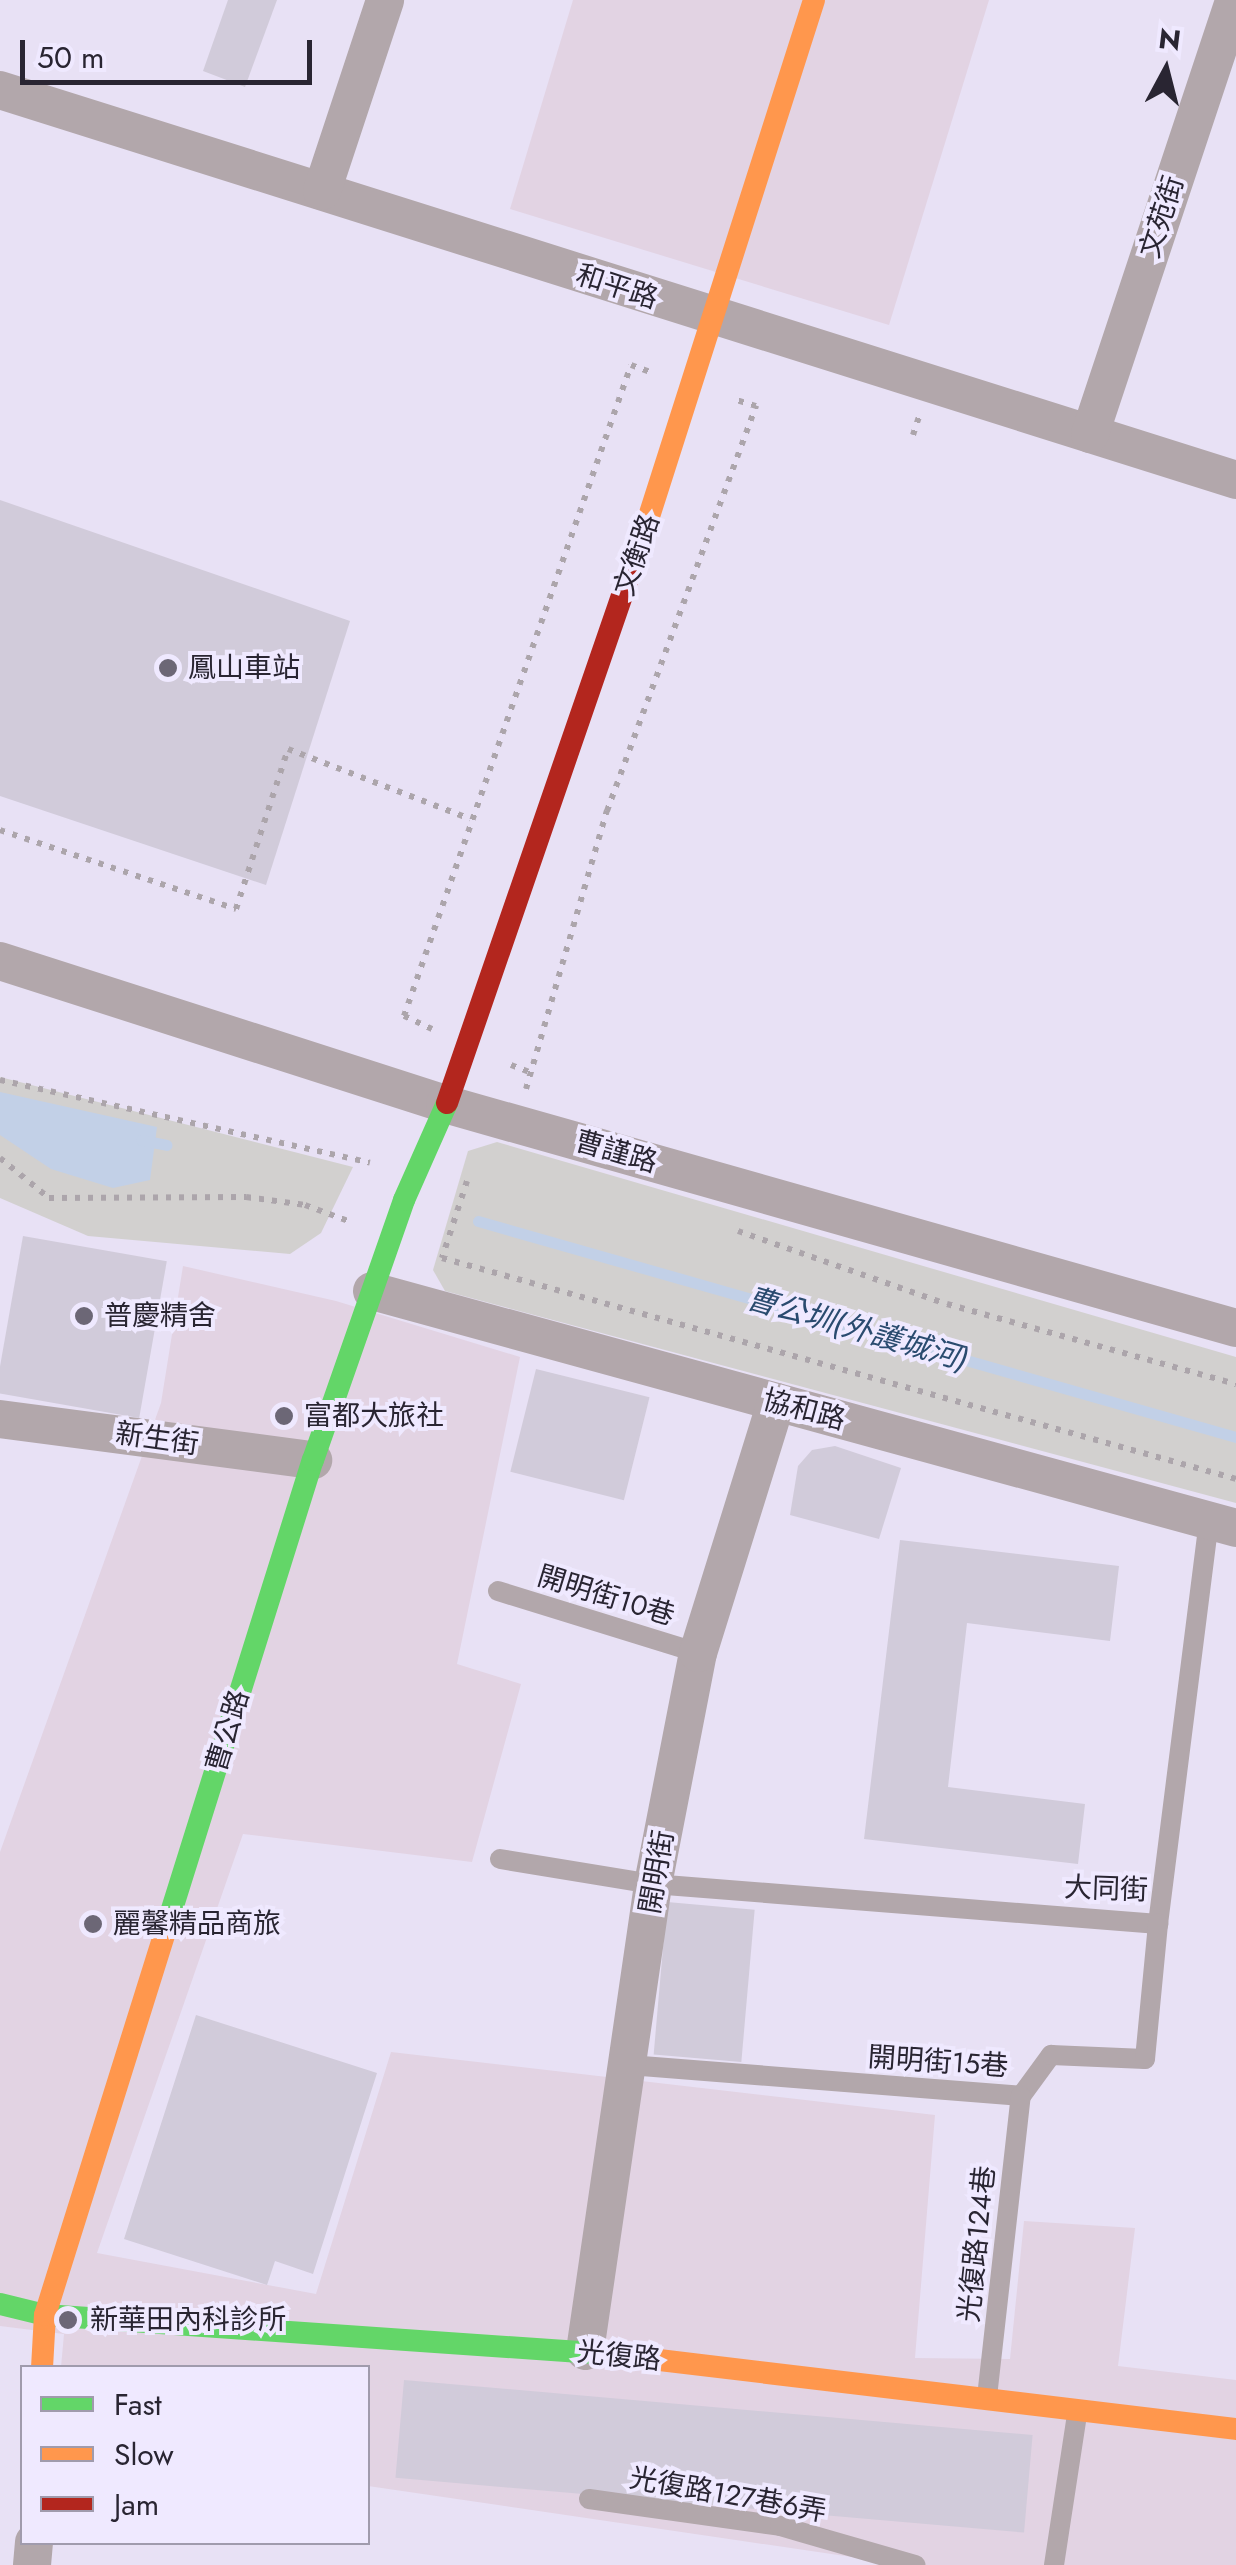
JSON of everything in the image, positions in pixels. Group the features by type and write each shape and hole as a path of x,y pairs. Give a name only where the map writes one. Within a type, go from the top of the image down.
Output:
{"street":[{"path":"322,190 386,0"},
{"name":"文衡路","path":"445,1104 471,1048 714,320 814,0"},
{"name":"文苑街","path":"1090,434 1222,77 1234,0"},
{"name":"和平路","path":"0,90 322,190 714,320 1236,480"},
{"name":"曹謹路","path":"0,961 445,1104 1236,1328"},
{"name":"曹公路","path":"42,2365 45,2316 313,1460 415,1174 445,1104"},
{"name":"協和路","path":"372,1292 1223,1525"},
{"name":"開明街","path":"585,2351 653,1884 698,1652 776,1402"},
{"name":"新生街","path":"0,1420 313,1460"},
{"name":"光復路","path":"0,2304 45,2316 585,2351 1236,2428"}],"lane":[{"name":"大同街","path":"500,1859 653,1884 1158,1924 1223,1525"},
{"name":"開明街10巷","path":"498,1591 698,1652"},
{"name":"開明街15巷","path":"629,2066 1021,2096 1051,2055 1145,2059 1158,1924"},
{"name":"光復路124巷","path":"987,2398 1021,2096"},
{"path":"1054,2565 1078,2410"},
{"name":"光復路127巷6弄","path":"589,2499 780,2526 914,2565"}],"path":[{"path":"404,1016 631,365"},
{"path":"529,1072 606,811 756,406"},
{"path":"0,830 236,909 288,749 470,818"},
{"path":"0,1080 415,1174"},
{"path":"0,1158 48,1198 246,1197 305,1205 352,1223"},
{"path":"470,1172 442,1258 1236,1478"},
{"path":"724,1225 947,1304 1236,1384"}],"shaded area":[{"path":"573,0 989,0 889,325 510,209"},
{"path":"0,1077 353,1167 321,1233 290,1254 88,1236 0,1198"},
{"path":"497,1142 1236,1357 1236,1503 445,1291 433,1270 468,1151"},
{"path":"183,1266 336,1301 520,1357 457,1664 521,1684 472,1862 243,1834 97,2253 316,2294 391,2052 935,2115 915,2358 1010,2359 1024,2221 1135,2228 1118,2366 1236,2380 1236,2565 906,2565 370,2486 370,2365 61,2365 64,2334 0,2326 0,1852 161,1403"}],"water":[{"path":"0,1092 157,1127 150,1180 113,1188 51,1169 0,1135"}],"building":[{"path":"228,0 277,0 245,87 203,71"},
{"name":"鳳山車站","path":"0,500 350,621 266,885 0,796"},
{"name":"普慶精舍","path":"23,1236 167,1261 139,1418 0,1393 0,1366"},
{"path":"536,1369 650,1397 624,1500 510,1472"},
{"path":"835,1446 901,1468 879,1539 790,1515 798,1466 812,1450"},
{"path":"900,1540 1119,1566 1110,1641 967,1623 948,1787 1085,1804 1078,1864 864,1839"},
{"path":"667,1902 755,1910 741,2062 654,2054"},
{"path":"196,2015 377,2073 313,2274 275,2261 267,2285 124,2239"},
{"path":"404,2380 1033,2435 1024,2533 395,2478"}],"waterway":[{"name":"曹公圳(外護城河)","path":"141,1140 167,1145"},
{"name":"曹公圳(外護城河)","path":"478,1221 1236,1437"}],"traffic: fast":[{"path":"167,1925 313,1460 404,1200 447,1103"},
{"path":"0,2304 45,2315 609,2354"}],"traffic: slow":[{"path":"645,529 814,0"},
{"path":"42,2365 45,2315 167,1925"},
{"path":"609,2354 1236,2429"}],"traffic: jam":[{"path":"447,1103 645,529"}],"place":[{"name":"鳳山車站","path":"168,668"},
{"name":"普慶精舍","path":"84,1316"},
{"name":"富都大旅社","path":"284,1416"},
{"name":"麗馨精品商旅","path":"93,1924"},
{"name":"新華田內科診所","path":"68,2320"}]}
